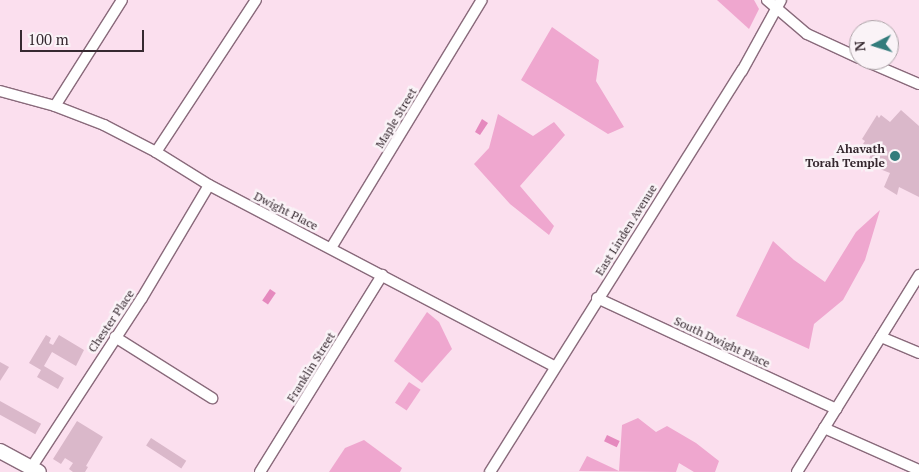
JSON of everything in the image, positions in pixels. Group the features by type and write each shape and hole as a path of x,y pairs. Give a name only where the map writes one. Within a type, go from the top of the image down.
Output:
{"main road":[{"path":"0,451 35,470"}],"street":[{"path":"55,106 122,0"},
{"path":"156,152 256,0"},
{"name":"Maple Street","path":"331,248 482,0"},
{"path":"768,0 778,4 807,34 849,53"},
{"name":"East Linden Avenue","path":"490,472 597,298 742,71 778,4"},
{"path":"886,70 919,84"},
{"name":"Dwight Place","path":"2,95 55,106 104,125 156,152 209,185 555,367"},
{"name":"Chester Place","path":"35,470 115,337 142,298 209,185"},
{"name":"Franklin Street","path":"260,472 382,275"},
{"path":"797,472 919,275"},
{"name":"South Dwight Place","path":"597,298 836,409"},
{"path":"115,337 212,398"},
{"path":"881,337 919,353"},
{"path":"824,428 919,470"}],"shaded area":[{"path":"717,0 754,0 759,9 749,29"},
{"path":"552,27 599,60 596,81 624,127 608,134 521,80"},
{"path":"498,114 533,136 554,122 565,135 520,186 554,226 549,235 510,204 474,164 489,148"},
{"path":"482,119 488,123 480,135 475,132"},
{"path":"880,210 865,260 843,300 814,324 809,349 736,316 773,241 794,260 825,282 856,232"},
{"path":"270,289 276,293 268,305 262,301"},
{"path":"427,312 439,322 452,349 422,383 394,361"},
{"path":"409,382 421,390 407,411 395,403"},
{"path":"638,418 656,432 667,426 696,443 719,461 715,472 694,472 679,463 676,472 579,471 587,456 619,471 622,425"},
{"path":"607,435 620,441 617,447 604,441"},
{"path":"364,440 402,468 400,472 329,472 345,448"}],"building":[{"name":"Ahavath Torah Temple","path":"901,110 919,126 919,197 899,187 897,195 884,187 890,173 867,164 873,149 863,144 865,141 862,139 877,115 879,118 881,115 890,122"},
{"path":"46,335 51,338 49,343 53,345 59,335 84,350 76,366 52,352 44,366 64,378 58,389 37,377 41,370 29,363"},
{"path":"0,362 9,367 0,381"},
{"path":"0,401 41,424 35,434 0,415"},
{"path":"77,421 103,437 86,466 88,467 85,472 73,472 69,469 73,463 65,458 61,464 53,459"},
{"path":"151,438 186,461 181,468 146,446"}],"place":[{"name":"Ahavath Torah Temple","path":"895,156"}]}
